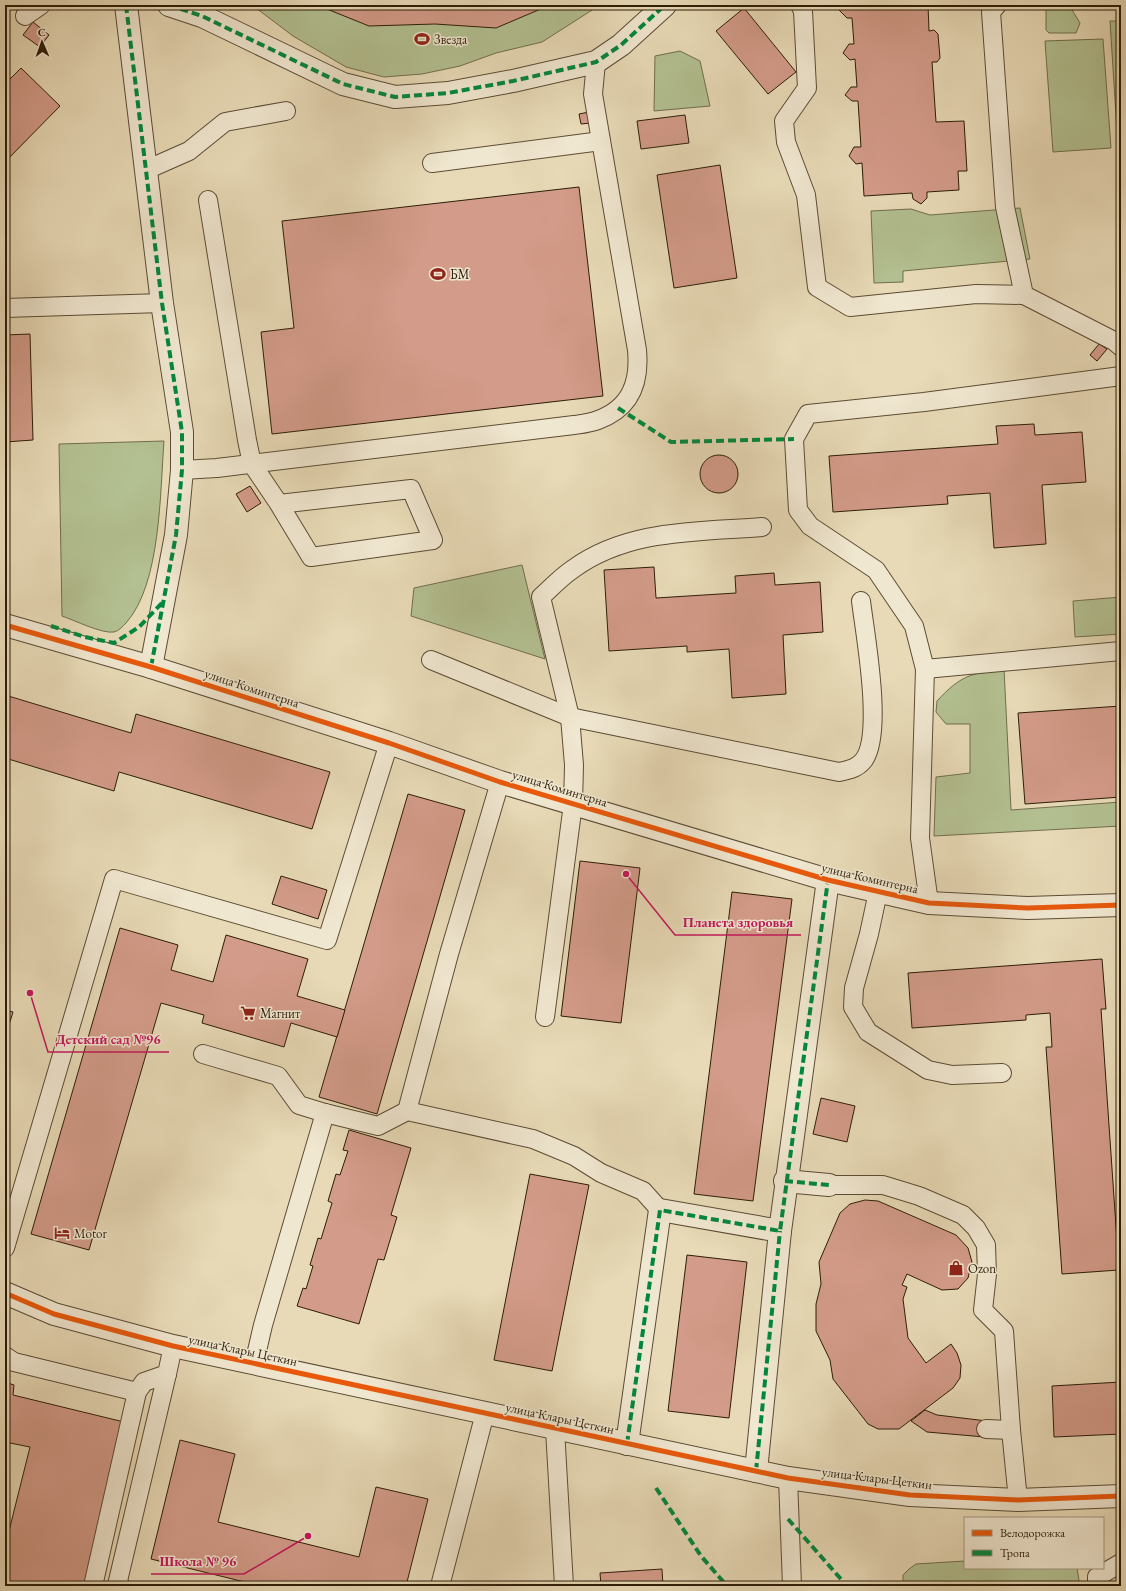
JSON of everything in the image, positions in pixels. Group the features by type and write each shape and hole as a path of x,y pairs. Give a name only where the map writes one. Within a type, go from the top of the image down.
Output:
{"street":[{"path":"126,5 162,303 182,432 182,470 176,535 151,667"},
{"path":"169,5 202,16 343,84 395,96 448,93 513,81 596,62 621,45 665,5"},
{"name":"улица Коминтерна","path":"5,624 151,667 389,743 500,782 828,880 929,903 1028,908 1121,905"},
{"path":"756,1470 785,1181 828,880"},
{"path":"785,1181 829,1185"},
{"path":"627,1444 660,1210 780,1231"},
{"name":"улица Клары Цеткин","path":"5,1293 54,1314 173,1346 788,1478 910,1495 1018,1500 1121,1496"}],"lane":[{"path":"25,16 41,5"},
{"path":"800,5 803,11 807,88 784,121 786,142 806,195 817,287 850,307 976,294 1024,295 1114,341 1121,347"},
{"path":"997,5 990,12 1005,207 1024,295"},
{"path":"182,470 252,464 574,425 598,420 618,408 630,398 636,385 638,367 593,94 596,62"},
{"path":"146,170 189,151 225,122 286,111"},
{"path":"432,163 601,140"},
{"path":"208,200 252,464 279,504 311,557 433,540 411,489 279,504"},
{"path":"5,308 162,303"},
{"path":"929,903 920,838 925,669 914,626 876,570 810,526 798,510 794,439 808,414 924,402 1121,376"},
{"path":"545,1017 573,804 574,765 570,718 541,597 573,569 600,554 635,539 661,534 762,527"},
{"path":"431,660 570,718 839,772 853,770 863,761 870,746 872,698 861,601"},
{"path":"925,669 1121,651"},
{"path":"5,1248 114,879 326,940 389,743"},
{"path":"406,1111 449,954 500,782"},
{"path":"878,892 869,934 854,988 853,1007 868,1032 928,1070 952,1075 1002,1073"},
{"path":"203,1054 278,1076 299,1105 325,1113 378,1126 406,1111 533,1139 574,1156 601,1172 643,1191 660,1210"},
{"path":"254,1364 263,1325 325,1113"},
{"path":"829,1185 883,1185 919,1196 963,1215 976,1228 986,1245 987,1274 983,1310 1004,1331 1018,1500"},
{"path":"121,1586 117,1585 173,1346"},
{"path":"5,1356 14,1362 137,1392"},
{"path":"93,1586 137,1392 144,1382 167,1374"},
{"path":"440,1586 485,1413"},
{"path":"986,1428 1011,1430"},
{"path":"555,1429 564,1586"},
{"path":"788,1478 792,1586"},
{"path":"1097,1586 1097,1577 1121,1563"}],"green space":[{"name":"Звезда","path":"252,5 600,5 542,42 496,53 460,66 422,74 384,77 346,67 293,36"},
{"path":"1051,5 1069,5 1080,23 1076,33 1049,33 1046,30 1046,10"},
{"path":"1110,21 1121,21 1121,146 1118,147"},
{"path":"1103,39 1111,148 1053,152 1045,41"},
{"path":"680,51 700,61 710,106 654,111 655,56"},
{"path":"1020,208 1030,259 903,271 903,282 874,283 871,211 911,209 930,215"},
{"path":"164,441 157,536 146,585 138,606 126,623 119,630 114,632 95,629 62,616 59,444"},
{"path":"522,565 545,659 411,616 414,588"},
{"path":"1121,597 1121,634 1075,637 1073,601"},
{"path":"1004,669 1011,810 1121,802 1121,826 934,836 936,777 970,773 970,724 946,724 936,712 937,701 945,692 967,677 983,672"},
{"path":"964,1561 964,1569 1077,1569 1080,1586 903,1586 903,1575 916,1564"}],"building":[{"path":"317,5 550,5 496,28 435,24 369,26"},
{"path":"843,5 928,5 929,31 934,30 938,34 940,58 937,62 932,62 936,122 964,121 967,171 958,171 959,190 927,192 927,198 921,204 913,199 912,193 864,196 862,163 856,164 849,156 854,147 861,147 858,101 852,101 845,95 851,87 857,87 855,59 850,60 843,53 849,44 854,44 852,18 847,18 839,10"},
{"path":"744,8 796,72 768,94 716,31"},
{"path":"33,22 49,35 40,47 23,35"},
{"path":"21,68 60,106 5,162 5,84"},
{"path":"589,112 591,123 581,124 579,114"},
{"path":"685,115 689,143 641,149 637,121"},
{"path":"720,165 737,278 674,288 657,175"},
{"name":"БМ","path":"579,187 603,396 272,434 261,332 294,328 282,221"},
{"path":"30,334 33,440 5,442 5,335"},
{"path":"1099,344 1107,349 1097,361 1090,355"},
{"path":"1034,424 1035,435 1082,432 1086,482 1042,485 1046,544 994,548 990,493 947,496 948,504 833,512 829,456 998,444 996,426"},
{"path":"715,455 723,455 733,460 737,467 737,481 733,488 723,493 715,493 705,488 703,485 700,478 700,470 705,460 708,458"},
{"path":"250,486 261,503 247,512 236,494"},
{"path":"654,567 656,598 736,593 735,576 774,573 775,585 820,582 823,632 783,635 786,694 732,698 729,649 687,652 687,646 609,651 604,570"},
{"path":"5,695 131,733 136,714 330,772 312,829 119,772 114,791 5,758"},
{"path":"1121,706 1121,797 1025,804 1018,713"},
{"path":"408,794 465,810 377,1114 319,1097"},
{"path":"580,861 640,868 621,1023 561,1016"},
{"path":"281,876 327,890 318,919 272,904"},
{"path":"732,892 792,899 753,1201 694,1194"},
{"path":"120,928 178,945 171,970 213,982 226,935 308,959 297,996 345,1010 337,1037 291,1023 284,1047 202,1023 204,1015 161,1003 89,1250 31,1234"},
{"path":"1102,959 1106,1009 1101,1009 1119,1270 1062,1274 1046,1047 1052,1047 1050,1013 1026,1015 1026,1020 912,1028 908,973"},
{"path":"5,1010 13,1012 5,1038"},
{"path":"821,1098 855,1106 847,1142 813,1134"},
{"path":"349,1130 411,1148 391,1215 397,1217 384,1260 378,1259 359,1324 297,1306 303,1288 306,1289 313,1266 310,1265 318,1238 321,1239 332,1203 328,1201 336,1174 340,1175 348,1151 343,1150"},
{"path":"530,1174 589,1185 552,1371 494,1360"},
{"path":"865,1200 878,1201 956,1235 968,1248 972,1262 968,1278 958,1289 942,1290 907,1274 902,1285 907,1287 903,1299 908,1338 926,1363 951,1344 957,1353 961,1365 960,1378 953,1388 899,1429 878,1429 868,1424 833,1379 830,1360 816,1331 816,1304 821,1284 819,1262 840,1213 850,1204"},
{"path":"687,1255 747,1262 729,1418 668,1411"},
{"path":"5,1382 14,1385 13,1395 124,1422 84,1586 5,1586 5,1547 30,1447 5,1442"},
{"path":"1121,1382 1121,1434 1054,1437 1052,1386"},
{"path":"925,1410 937,1415 987,1421 985,1437 927,1432 911,1421"},
{"path":"180,1440 235,1454 218,1522 359,1557 376,1487 428,1499 406,1586 261,1586 151,1559"},
{"path":"662,1569 663,1586 601,1586 600,1573"}],"marked path":[{"path":"126,5 162,303 182,432 182,470 176,535 151,667"},
{"path":"169,5 202,16 343,84 395,97 448,93 513,81 596,62 621,45 665,5"},
{"path":"618,408 671,442 794,439"},
{"path":"51,626 85,637 114,643 139,627 163,602"},
{"path":"627,1444 660,1210 780,1231 828,880"},
{"path":"785,1181 829,1185"},
{"path":"756,1471 780,1231"},
{"path":"656,1488 701,1556 727,1586"},
{"path":"788,1519 847,1586"}],"cycle path":[{"path":"5,625 151,667 389,743 500,782 828,880 929,903 1028,908 1121,905"},
{"path":"5,1293 54,1314 173,1346 788,1478 910,1495 1018,1500 1121,1496"}],"place":[{"name":"Звезда","path":"422,39"},
{"name":"БМ","path":"438,274"},
{"name":"Планета здоровья","path":"626,874"},
{"name":"Детский сад №96","path":"30,993"},
{"name":"Магнит","path":"248,1013"},
{"name":"Motor","path":"62,1233"},
{"name":"Ozon","path":"956,1268"},
{"name":"Школа № 96","path":"308,1536"}]}
